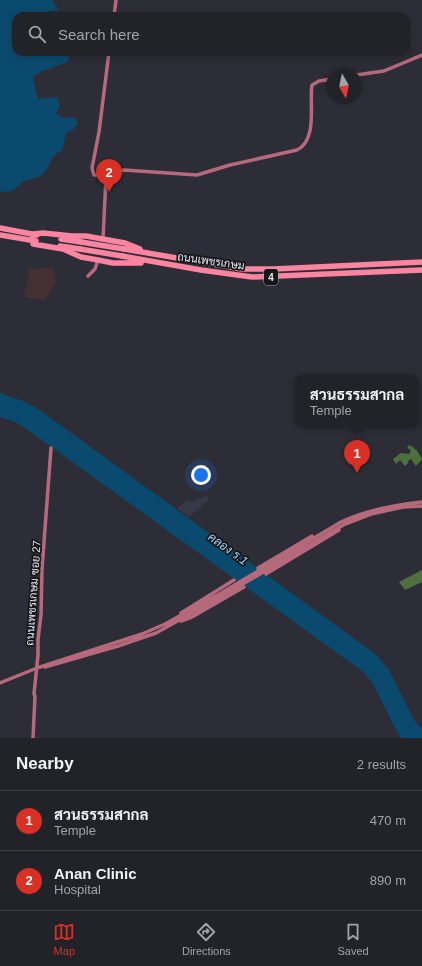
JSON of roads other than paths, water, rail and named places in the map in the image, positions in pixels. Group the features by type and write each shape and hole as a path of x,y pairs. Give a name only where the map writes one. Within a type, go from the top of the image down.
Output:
{"highway":[{"name":"ถนนเพชรเกษม","path":"0,228 242,269 274,269 422,262"},
{"path":"156,255 153,252 138,249 125,243 86,236 44,233 33,234 32,241 33,244 63,249 81,257 113,263 161,263"},
{"name":"ถนนเพชรเกษม","path":"0,235 252,277 422,270"}],"main road":[{"path":"114,12 116,0"},
{"path":"362,74 384,71 422,55"},
{"path":"103,239 106,177 104,175 94,175 92,168 99,132 108,56"},
{"path":"106,177 109,174 124,170 198,175 230,165 297,150 304,146 310,131 312,84 326,80"},
{"path":"88,276 95,269 98,260"},
{"name":"ถนนเพชรเกษม ซอย 27","path":"32,738 51,448"},
{"path":"258,568 307,539 341,522 370,510 422,502"},
{"path":"278,561 358,518 390,510 422,506"},
{"path":"266,574 358,518"},
{"path":"166,626 278,561 341,522"},
{"path":"166,626 187,608 234,580"},
{"path":"0,685 36,669 192,617 244,587"}],"water":[{"path":"0,0 54,0 52,1 59,10 45,12 12,12 12,56 69,56 68,62 42,71 34,76 33,80 38,99 57,97 60,106 56,114 64,118 74,117 78,123 73,130 66,133 62,150 53,156 48,167 41,176 24,181 12,191 0,192"},
{"name":"คลอง ร.1","path":"0,393 26,402 41,411 378,656 390,672 414,720 422,729 422,738 401,738 372,682 361,670 28,430 15,422 0,417"}],"place":[{"name":"Anan Clinic","path":"109,192"},
{"name":"สวนธรรมสากล","path":"357,473"}]}
